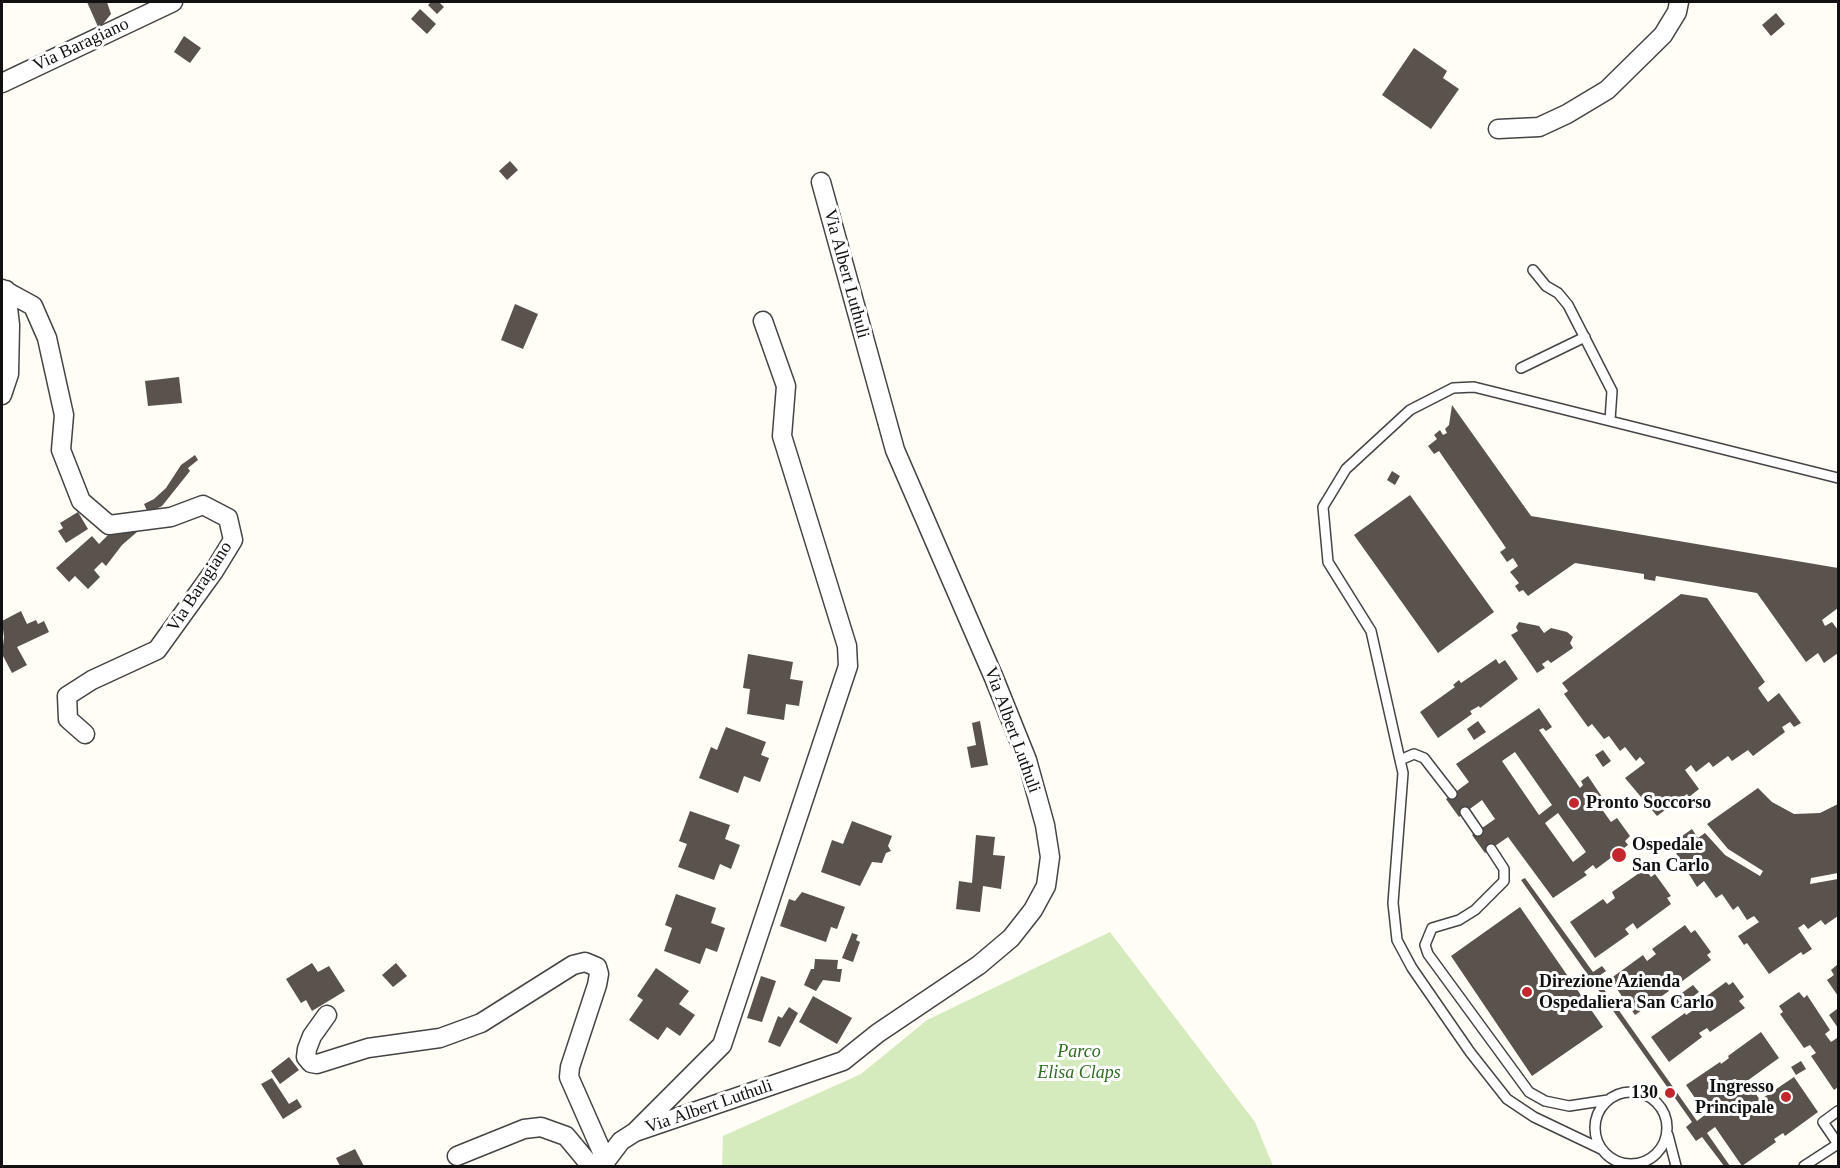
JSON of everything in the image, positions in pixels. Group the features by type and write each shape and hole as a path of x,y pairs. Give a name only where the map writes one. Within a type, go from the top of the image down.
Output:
{"street":[{"path":"1498,129 1539,127 1567,114 1606,90 1663,34 1677,12 1679,2"},
{"name":"Via Baragiano","path":"2,83 165,3"},
{"name":"Via Albert Luthuli","path":"635,1132 843,1061 878,1033 979,965 1011,938 1033,910 1046,886 1050,857 1027,760 895,450 821,182"},
{"name":"Via Baragiano","path":"2,395 9,374 10,325 4,289"},
{"name":"Via Baragiano","path":"4,289 33,306 47,338 64,415 62,450 81,501 109,525 171,517 204,505 228,518 233,540 158,650 92,680 67,696 68,719 85,734"},
{"name":"Via Albert Luthuli","path":"600,1165 621,1142 635,1132 713,1056 728,1030 779,866 848,666 847,646 782,436 786,386 763,321"},
{"path":"327,1015 312,1036 307,1049 306,1057 311,1063 317,1064 368,1048 440,1038 482,1023 573,965 585,962 597,967 599,974 597,985 569,1077 600,1165"},
{"path":"457,1156 524,1130 541,1127 566,1136 600,1165"}],"lane":[{"path":"1533,270 1546,286 1558,293 1568,305 1585,337 1612,391 1610,420"},
{"path":"1521,368 1585,337"},
{"path":"1668,1135 1659,1152 1650,1160 1624,1165 1601,1149 1534,1117 1507,1099 1470,1052 1404,954 1397,940 1393,903 1402,773 1400,760 1371,631 1328,562 1323,507 1346,469 1410,410 1453,388 1474,387 1839,478"},
{"path":"1400,760 1414,754 1424,758 1452,794"},
{"path":"1465,812 1478,831"},
{"path":"1491,849 1504,869 1504,881 1475,910 1459,920 1432,928 1425,945 1428,954 1529,1092 1545,1101 1569,1106 1608,1100 1627,1092 1651,1098 1666,1116 1676,1167"},
{"path":"1601,1149 1595,1125 1597,1115 1608,1100"},
{"path":"1804,1167 1838,1144 1823,1122 1839,1111"}],"green space":[{"name":"Parco Elisa Claps","path":"1110,932 1255,1122 1273,1166 722,1166 723,1136 861,1074 927,1020"}],"building":[{"path":"87,2 107,2 111,14 99,29"},
{"path":"431,2 439,2 444,7 437,14 428,5"},
{"path":"420,9 436,24 427,34 411,19"},
{"path":"1776,13 1785,24 1771,36 1762,25"},
{"path":"184,36 201,48 190,63 174,52"},
{"path":"1414,48 1447,71 1443,78 1459,89 1431,129 1382,95"},
{"path":"510,161 518,170 507,180 499,171"},
{"path":"515,304 538,314 523,349 501,340"},
{"path":"179,377 182,403 148,406 145,381"},
{"path":"1452,405 1531,516 1838,568 1838,608 1822,620 1825,626 1832,622 1838,630 1838,653 1824,663 1818,653 1806,662 1757,593 1656,576 1655,581 1644,579 1644,574 1575,563 1528,596 1523,590 1519,592 1515,586 1519,583 1510,572 1518,566 1513,558 1507,562 1500,552 1506,548 1439,451 1434,454 1428,446 1437,439 1434,435 1440,430 1443,435 1447,433 1445,429 1449,425"},
{"path":"195,455 198,460 188,468 190,471 162,506 148,513 144,504 154,499 166,488 181,465"},
{"path":"1392,471 1400,476 1395,485 1387,480"},
{"path":"1410,495 1494,612 1438,653 1354,535"},
{"path":"78,512 88,529 66,543 58,531 63,528 60,523"},
{"path":"129,523 137,532 122,545 106,566 102,562 94,570 100,577 88,589 75,576 69,582 56,568 92,536 99,544 110,533"},
{"path":"1681,594 1707,598 1765,682 1758,688 1768,702 1779,693 1801,723 1794,727 1790,722 1782,727 1785,732 1753,756 1748,750 1732,761 1728,756 1713,767 1709,762 1696,772 1691,765 1685,770 1699,789 1689,797 1687,794 1657,816 1625,778 1645,763 1640,757 1636,761 1625,747 1620,751 1609,736 1604,739 1592,724 1588,727 1564,694 1568,691 1562,683"},
{"path":"21,611 27,624 36,620 38,624 44,621 49,632 17,647 27,665 12,673 2,654 4,637 2,621"},
{"path":"1519,622 1539,626 1544,633 1551,628 1567,632 1573,637 1570,643 1573,648 1551,663 1548,660 1542,664 1545,668 1537,673 1511,635 1518,631 1516,627"},
{"path":"748,654 793,662 790,679 803,681 799,706 786,704 784,720 747,714 750,689 743,688"},
{"path":"1496,659 1499,664 1505,660 1518,679 1480,708 1479,706 1470,711 1472,714 1438,738 1420,712 1455,687 1453,685 1459,680 1461,683"},
{"name":"Pronto Soccorso","path":"1539,708 1552,727 1546,731 1543,728 1539,730 1580,788 1583,785 1581,781 1588,776 1602,797 1596,801 1611,822 1617,818 1630,836 1625,841 1628,845 1596,869 1593,865 1584,872 1587,875 1553,898 1508,837 1485,853 1472,835 1495,819 1482,800 1459,817 1446,799 1469,782 1456,764","holes":["1515,752 1552,805 1539,815 1502,761","1558,813 1586,852 1573,862 1545,823"]},
{"path":"980,721 988,765 971,768 967,747 976,745 972,723"},
{"path":"1478,721 1486,732 1474,740 1467,729"},
{"path":"726,727 766,742 761,755 769,758 760,782 744,776 738,793 699,778 711,747 717,750"},
{"path":"1603,750 1611,761 1603,767 1595,755"},
{"path":"1758,788 1772,802 1794,814 1820,813 1838,804 1838,873 1811,878 1810,884 1838,879 1838,916 1825,925 1821,920 1808,929 1804,924 1798,928 1812,949 1803,955 1801,952 1769,974 1747,943 1744,945 1738,936 1759,922 1754,916 1747,920 1738,906 1733,910 1722,894 1716,898 1704,881 1697,887 1676,853 1681,850 1675,841 1692,829 1698,838 1705,833 1725,855 1760,876 1763,871 1728,849 1707,824"},
{"path":"690,811 730,825 725,839 740,845 731,869 720,864 714,880 678,867 687,844 679,841"},
{"path":"852,821 892,836 888,846 891,851 886,853 882,863 872,862 860,886 821,872 832,840 843,844"},
{"path":"976,835 995,837 993,855 1005,856 1001,889 983,886 980,912 956,909 959,881 972,883"},
{"path":"1645,869 1651,877 1655,874 1671,896 1667,898 1671,904 1637,929 1633,923 1625,929 1629,934 1595,958 1570,922 1603,899 1607,904 1615,898 1612,892"},
{"name":"Ingresso Principale","path":"1525,878 1593,972 1602,966 1606,971 1596,978 1697,1121 1706,1114 1686,1085 1720,1062 1721,1064 1729,1058 1728,1056 1761,1032 1779,1058 1747,1081 1760,1100 1794,1077 1818,1112 1785,1136 1783,1133 1774,1139 1776,1142 1742,1166 1715,1127 1707,1133 1730,1166 1724,1166 1702,1137 1696,1141 1686,1127 1692,1122 1592,981 1587,985 1583,979 1588,975 1521,880"},
{"path":"802,892 845,907 837,929 831,927 826,942 780,926 789,899 795,901"},
{"path":"676,894 716,908 711,923 725,928 717,952 706,948 700,964 664,951 672,928 665,925"},
{"name":"Direzione Azienda Ospedaliera San Carlo","path":"1520,907 1603,1027 1532,1076 1451,956"},
{"path":"1685,925 1691,933 1695,930 1711,952 1707,955 1711,960 1677,985 1673,980 1665,986 1669,991 1635,1015 1610,979 1643,955 1647,961 1656,954 1652,949"},
{"path":"852,933 858,935 856,940 860,942 853,962 842,958"},
{"path":"815,959 838,960 837,969 842,969 840,982 823,980 816,991 804,985 811,969 814,969"},
{"path":"312,963 318,972 329,966 345,991 312,1011 306,1000 301,1003 286,979"},
{"path":"396,963 407,976 393,987 382,975"},
{"path":"1838,964 1838,996 1827,980 1834,975 1831,970"},
{"path":"656,968 689,991 679,1004 695,1015 680,1036 667,1027 658,1040 629,1020 643,1000 637,996"},
{"path":"761,976 776,981 762,1022 747,1018"},
{"path":"1726,982 1729,985 1733,982 1744,997 1739,1001 1745,1008 1710,1032 1707,1028 1699,1033 1702,1037 1669,1062 1651,1037 1685,1013 1686,1015 1695,1009 1693,1006"},
{"path":"1693,985 1699,992 1675,1010 1669,1002"},
{"path":"1799,992 1804,998 1807,995 1830,1030 1825,1034 1831,1042 1837,1038 1838,1087 1834,1090 1811,1056 1816,1053 1810,1045 1804,1048 1780,1014 1783,1012 1779,1006"},
{"path":"813,996 852,1018 837,1044 799,1022"},
{"path":"789,1007 798,1013 780,1047 768,1042 778,1016 782,1018"},
{"path":"1838,1010 1838,1028 1829,1015"},
{"path":"289,1057 299,1070 280,1084 271,1071"},
{"path":"1801,1061 1806,1069 1796,1075 1791,1067"},
{"path":"272,1078 289,1104 297,1099 302,1107 283,1119 261,1084"},
{"path":"355,1149 364,1166 340,1166 336,1158"}],"place":[{"name":"Pronto Soccorso","path":"1574,803"},
{"name":"Ospedale San Carlo","path":"1619,855"},
{"name":"Direzione Azienda Ospedaliera San Carlo","path":"1527,992"},
{"name":"130","path":"1670,1093"},
{"name":"Ingresso Principale","path":"1786,1097"}]}
